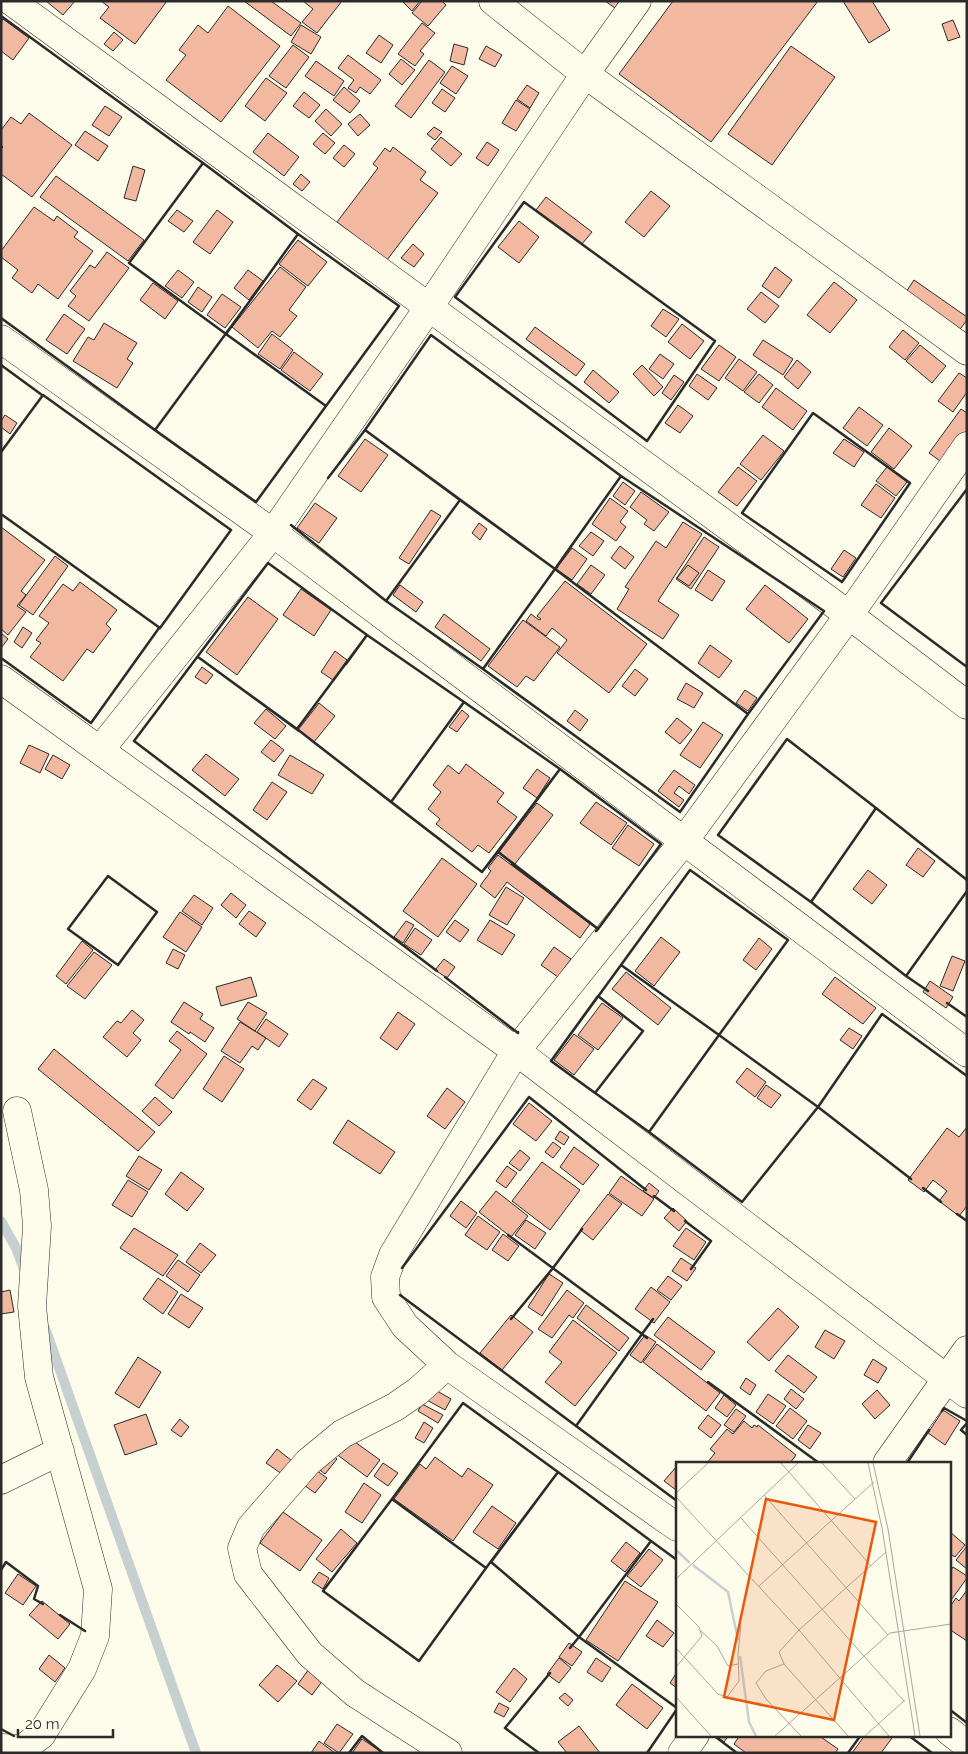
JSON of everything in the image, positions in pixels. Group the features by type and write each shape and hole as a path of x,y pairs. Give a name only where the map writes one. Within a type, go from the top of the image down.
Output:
{"street":[{"path":"11,1 849,615 967,706"},
{"path":"494,1 585,74 967,351"},
{"path":"100,750 273,533 429,307 585,74 637,1"},
{"path":"1,339 273,533 967,1053"},
{"path":"676,1526 447,1365 405,1326 386,1298 385,1277 392,1255 516,1051 684,841 849,615 967,446"},
{"path":"1,679 516,1051 956,1386"},
{"path":"1,1748 22,1749 41,1735 82,1669 94,1636 98,1589 40,1376 32,1306 36,1226 34,1190 17,1111"},
{"path":"887,1462 956,1386 967,1350"},
{"path":"447,1365 410,1397 395,1407 342,1434 308,1462 251,1527 242,1548 248,1574 310,1654 354,1693 448,1753"},
{"path":"1,1480 60,1451"},
{"path":"950,1732 967,1745"},
{"path":"682,1753 694,1736"}],"building":[{"path":"46,1 75,1 63,15"},
{"path":"101,1 167,1 135,44 100,18 109,7"},
{"path":"244,1 271,1 301,23 291,36"},
{"path":"303,1 342,1 317,33 302,22 313,9"},
{"path":"402,1 420,1 412,11"},
{"path":"422,1 442,1 446,5 428,26 412,13"},
{"path":"605,1 619,1 615,8"},
{"path":"673,1 818,1 711,142 619,74"},
{"path":"843,1 872,1 890,30 869,43"},
{"path":"228,6 280,46 221,122 166,80 186,55 179,50 198,25 208,33"},
{"path":"3,19 29,38 13,60 1,51 1,22"},
{"path":"953,20 960,37 948,41 942,24"},
{"path":"422,23 435,33 420,51 424,54 415,66 398,54"},
{"path":"301,25 321,37 311,54 291,42"},
{"path":"114,32 123,40 113,51 104,44"},
{"path":"379,35 393,45 381,63 366,53"},
{"path":"454,44 468,48 464,65 450,61"},
{"path":"293,45 309,57 286,88 269,76"},
{"path":"486,46 502,55 495,67 479,59"},
{"path":"791,46 835,77 772,165 728,134"},
{"path":"348,55 381,80 370,94 360,87 356,93 348,88 354,80 338,68"},
{"path":"401,59 415,70 402,85 389,74"},
{"path":"429,60 445,72 411,118 395,106"},
{"path":"316,61 344,81 334,96 305,76"},
{"path":"452,66 468,76 456,94 440,83"},
{"path":"266,78 287,93 265,121 245,106"},
{"path":"527,85 539,93 530,108 517,99"},
{"path":"344,87 360,101 350,113 333,100"},
{"path":"442,89 455,98 445,112 432,103"},
{"path":"304,92 320,105 309,118 293,106"},
{"path":"516,100 530,109 516,131 502,123"},
{"path":"105,106 122,117 109,136 92,125"},
{"path":"326,109 342,124 331,136 315,121"},
{"path":"29,113 72,145 32,197 1,174 1,149 3,147 1,145 1,130 11,117 21,124"},
{"path":"360,114 370,125 358,136 348,124"},
{"path":"434,127 442,132 435,140 427,134"},
{"path":"85,131 108,146 98,161 75,145"},
{"path":"268,133 299,157 284,176 253,152"},
{"path":"323,133 335,143 325,154 313,144"},
{"path":"441,137 462,154 451,166 431,149"},
{"path":"487,142 499,150 488,166 476,158"},
{"path":"344,145 355,154 344,167 333,158"},
{"path":"393,147 426,172 420,180 438,193 387,260 337,222 378,168 373,164 385,148 390,152"},
{"path":"133,166 145,170 136,201 124,198"},
{"path":"301,174 310,182 302,191 293,184"},
{"path":"56,176 144,240 128,261 40,197"},
{"path":"651,191 670,206 644,237 625,222"},
{"path":"546,197 592,232 582,244 536,210"},
{"path":"34,207 54,221 57,216 78,232 74,237 93,251 58,299 38,284 32,293 12,278 18,270 1,257 1,251"},
{"path":"177,210 193,221 184,232 168,221"},
{"path":"217,210 233,222 210,254 193,242"},
{"path":"519,221 539,237 519,263 498,247"},
{"path":"298,240 327,262 308,286 279,264"},
{"path":"413,244 424,254 414,267 401,258"},
{"path":"107,252 129,268 89,321 68,306 76,296 70,291 90,265 95,268"},
{"path":"280,267 306,287 289,310 297,316 280,337 272,331 258,348 232,327"},
{"path":"775,267 792,280 779,298 762,286"},
{"path":"178,270 194,282 182,298 165,286"},
{"path":"248,270 263,281 249,300 234,288"},
{"path":"914,280 967,317 967,320 958,332 904,295"},
{"path":"834,282 857,300 830,333 807,315"},
{"path":"153,283 178,301 165,319 140,300"},
{"path":"198,287 212,297 202,312 188,302"},
{"path":"761,292 779,306 765,323 747,309"},
{"path":"222,294 241,307 225,328 207,315"},
{"path":"663,309 679,319 666,337 651,326"},
{"path":"64,314 85,329 67,354 46,340"},
{"path":"104,323 137,343 127,359 133,363 117,388 73,361 88,337 94,340"},
{"path":"682,324 704,341 690,359 668,342"},
{"path":"535,327 585,364 576,376 526,339"},
{"path":"903,330 919,343 905,360 889,347"},
{"path":"272,334 293,350 280,369 258,354"},
{"path":"763,340 793,359 783,375 753,355"},
{"path":"719,345 736,357 719,381 701,369"},
{"path":"920,345 946,366 932,383 906,361"},
{"path":"294,352 323,374 310,391 281,370"},
{"path":"660,354 674,364 663,379 649,369"},
{"path":"739,359 757,372 743,391 725,378"},
{"path":"797,360 811,372 798,389 784,377"},
{"path":"642,365 663,387 654,396 633,374"},
{"path":"593,370 619,392 609,403 584,382"},
{"path":"959,373 967,378 967,392 953,412 938,401"},
{"path":"697,374 717,388 708,400 689,386"},
{"path":"759,374 773,385 759,403 744,392"},
{"path":"674,375 684,382 671,400 662,393"},
{"path":"776,388 807,411 793,430 762,407"},
{"path":"678,405 693,416 680,433 665,423"},
{"path":"859,407 883,425 867,446 843,428"},
{"path":"961,409 967,413 967,430 943,463 929,453"},
{"path":"5,415 17,423 10,434 1,427 1,421"},
{"path":"889,428 912,446 894,469 871,452"},
{"path":"763,435 784,451 761,480 740,464"},
{"path":"365,439 388,455 361,492 338,476"},
{"path":"844,439 864,452 854,467 833,453"},
{"path":"738,467 757,481 737,506 718,492"},
{"path":"887,467 907,482 896,496 876,481"},
{"path":"623,482 635,491 625,505 613,496"},
{"path":"876,484 895,498 881,518 861,505"},
{"path":"641,492 669,512 654,531 644,524 647,520 630,507"},
{"path":"610,498 628,511 620,522 626,527 616,541 592,524"},
{"path":"315,503 337,518 319,543 297,528"},
{"path":"431,510 441,516 409,564 399,558"},
{"path":"683,522 702,534 658,601 679,615 663,639 617,609 629,589 625,587 656,541 666,548"},
{"path":"479,523 487,529 480,540 472,533"},
{"path":"1,527 45,560 21,591 26,595 17,606 26,612 8,635 1,629"},
{"path":"591,532 604,541 593,556 579,546"},
{"path":"704,537 719,547 691,589 676,579"},
{"path":"620,546 634,557 625,569 611,558"},
{"path":"572,548 587,559 572,580 556,569"},
{"path":"844,550 856,558 843,577 831,569"},
{"path":"55,556 68,566 33,615 19,605"},
{"path":"591,565 605,575 591,594 577,584"},
{"path":"688,565 699,573 689,586 677,578"},
{"path":"708,570 725,581 712,601 695,590"},
{"path":"565,581 647,644 609,693 557,653 567,640 552,628 546,636 526,621 531,614 539,620 541,619 537,616"},
{"path":"80,582 117,610 106,624 111,629 93,653 87,649 63,681 30,657 41,643 36,640 49,623 39,616 63,584 73,591"},
{"path":"400,585 423,602 416,612 393,595"},
{"path":"765,585 808,619 789,643 746,609"},
{"path":"301,589 331,610 314,636 283,615"},
{"path":"248,597 278,619 237,675 206,652"},
{"path":"444,614 490,649 481,661 435,627"},
{"path":"523,620 560,647 534,681 526,676 517,687 488,666"},
{"path":"23,627 32,633 22,648 14,642"},
{"path":"1,633 8,639 1,648"},
{"path":"710,645 732,661 719,678 698,663"},
{"path":"335,651 347,660 333,680 321,672"},
{"path":"202,667 213,675 206,684 195,677"},
{"path":"635,669 648,679 635,696 622,686"},
{"path":"686,683 703,693 694,708 677,699"},
{"path":"745,690 757,698 748,711 736,703"},
{"path":"319,703 335,716 314,742 298,730"},
{"path":"266,709 286,726 275,739 254,723"},
{"path":"462,710 469,716 457,732 449,727"},
{"path":"575,710 588,720 580,731 567,721"},
{"path":"677,718 692,730 680,744 665,732"},
{"path":"703,722 723,735 700,768 680,755"},
{"path":"271,740 284,750 274,762 261,752"},
{"path":"29,745 49,754 40,773 20,763"},
{"path":"206,754 239,779 225,796 192,770"},
{"path":"53,755 70,765 62,779 45,769"},
{"path":"290,755 324,775 312,794 278,775"},
{"path":"466,764 504,793 497,802 517,817 489,853 478,845 472,852 436,824 440,819 428,809 441,792 433,785 448,765 459,774"},
{"path":"537,769 550,778 537,798 523,788"},
{"path":"674,770 695,785 689,794 679,786 674,793 684,800 679,807 658,791"},
{"path":"272,782 287,792 267,820 253,810"},
{"path":"596,802 627,823 611,845 580,823"},
{"path":"537,803 553,815 515,864 499,852"},
{"path":"628,825 654,844 639,866 612,848"},
{"path":"918,848 935,861 923,877 906,865"},
{"path":"498,855 590,924 580,938 507,882 495,898 480,886 491,871 488,868"},
{"path":"442,858 477,884 438,937 403,911"},
{"path":"868,870 887,885 872,904 853,889"},
{"path":"506,887 524,898 507,925 489,915"},
{"path":"231,893 246,905 236,918 221,905"},
{"path":"194,895 213,908 202,925 182,911"},
{"path":"249,911 266,923 256,937 239,924"},
{"path":"180,912 202,927 186,952 163,937"},
{"path":"455,920 469,930 460,942 446,932"},
{"path":"490,920 515,935 502,955 477,940"},
{"path":"406,921 414,925 403,943 394,937"},
{"path":"415,928 432,940 421,955 404,944"},
{"path":"661,937 680,952 654,986 635,971"},
{"path":"759,938 772,949 756,970 743,960"},
{"path":"82,941 93,950 66,984 56,976"},
{"path":"554,947 571,959 558,977 541,965"},
{"path":"173,949 185,955 178,969 166,963"},
{"path":"94,952 112,965 85,999 67,986"},
{"path":"952,956 965,961 953,991 940,986"},
{"path":"444,959 455,967 447,978 435,970"},
{"path":"626,972 671,1008 658,1025 612,989"},
{"path":"251,977 257,996 221,1006 216,987"},
{"path":"835,977 876,1008 863,1024 822,994"},
{"path":"930,981 953,997 946,1008 923,992"},
{"path":"184,1002 203,1014 200,1019 214,1028 205,1042 171,1022"},
{"path":"248,1002 267,1013 255,1031 237,1019"},
{"path":"602,1003 623,1018 598,1050 578,1035"},
{"path":"132,1010 144,1020 133,1033 141,1040 127,1057 103,1037 117,1021 121,1023"},
{"path":"398,1012 415,1024 397,1050 380,1038"},
{"path":"266,1019 288,1034 279,1047 257,1032"},
{"path":"240,1022 266,1038 258,1050 252,1046 240,1063 221,1051"},
{"path":"849,1028 862,1036 853,1049 840,1040"},
{"path":"177,1031 207,1054 173,1099 155,1085 181,1050 169,1041"},
{"path":"574,1034 594,1049 574,1075 554,1060"},
{"path":"54,1049 155,1132 138,1151 38,1069"},
{"path":"224,1056 244,1069 222,1102 203,1089"},
{"path":"747,1068 766,1082 755,1097 736,1082"},
{"path":"313,1079 327,1088 311,1110 297,1100"},
{"path":"766,1085 781,1095 771,1108 757,1098"},
{"path":"447,1088 465,1102 445,1129 427,1116"},
{"path":"155,1097 172,1112 159,1126 142,1111"},
{"path":"529,1103 552,1121 536,1141 513,1124"},
{"path":"348,1120 395,1152 380,1174 333,1143"},
{"path":"967,1127 967,1206 959,1216 939,1201 947,1191 933,1180 924,1192 908,1180 947,1128 959,1137"},
{"path":"560,1131 569,1137 564,1145 555,1139"},
{"path":"553,1142 561,1148 553,1158 545,1152"},
{"path":"574,1147 599,1165 583,1185 560,1167"},
{"path":"520,1150 530,1158 520,1171 509,1163"},
{"path":"139,1156 162,1170 149,1190 126,1176"},
{"path":"542,1162 580,1190 550,1230 512,1201"},
{"path":"507,1166 517,1173 506,1188 496,1181"},
{"path":"181,1172 204,1189 187,1211 165,1194"},
{"path":"621,1176 654,1199 642,1216 609,1193"},
{"path":"128,1180 148,1192 132,1217 112,1205"},
{"path":"649,1183 659,1191 654,1198 643,1191"},
{"path":"496,1191 528,1216 511,1237 479,1212"},
{"path":"608,1194 622,1204 593,1240 580,1230"},
{"path":"461,1201 477,1213 466,1228 450,1216"},
{"path":"673,1208 687,1221 679,1231 664,1218"},
{"path":"478,1216 500,1232 487,1250 465,1235"},
{"path":"526,1220 546,1233 535,1249 515,1235"},
{"path":"134,1228 178,1255 163,1276 120,1248"},
{"path":"686,1228 706,1242 694,1260 673,1246"},
{"path":"503,1234 519,1246 508,1261 492,1250"},
{"path":"200,1243 216,1255 201,1273 186,1262"},
{"path":"681,1258 696,1268 687,1281 672,1271"},
{"path":"178,1260 200,1275 188,1292 166,1276"},
{"path":"549,1274 563,1283 542,1316 528,1307"},
{"path":"668,1276 682,1286 671,1300 657,1290"},
{"path":"158,1278 178,1292 163,1314 143,1299"},
{"path":"651,1287 670,1302 654,1323 635,1309"},
{"path":"10,1290 14,1312 1,1314 1,1292"},
{"path":"567,1290 584,1303 573,1318 569,1315 552,1338 538,1329"},
{"path":"181,1294 203,1308 189,1328 168,1314"},
{"path":"586,1305 629,1338 619,1351 577,1318"},
{"path":"778,1308 799,1327 769,1361 747,1342"},
{"path":"511,1315 533,1332 502,1370 480,1353"},
{"path":"668,1317 715,1352 701,1370 654,1335"},
{"path":"573,1320 617,1353 575,1406 545,1382 562,1362 549,1352"},
{"path":"825,1330 845,1341 834,1359 815,1347"},
{"path":"645,1335 656,1342 641,1363 630,1355"},
{"path":"657,1344 720,1393 706,1411 643,1362"},
{"path":"788,1355 817,1377 804,1393 775,1371"},
{"path":"138,1357 161,1372 139,1408 115,1393"},
{"path":"873,1359 887,1368 878,1383 864,1375"},
{"path":"746,1378 756,1385 750,1395 740,1388"},
{"path":"432,1388 451,1399 445,1410 425,1399"},
{"path":"791,1389 804,1399 796,1409 784,1399"},
{"path":"877,1390 890,1405 875,1419 862,1404"},
{"path":"768,1394 786,1406 773,1424 756,1412"},
{"path":"724,1395 736,1405 727,1417 715,1408"},
{"path":"422,1404 443,1415 438,1423 418,1411"},
{"path":"790,1408 807,1421 793,1439 776,1426"},
{"path":"736,1409 746,1416 734,1432 724,1425"},
{"path":"943,1410 960,1421 945,1445 928,1433"},
{"path":"146,1414 157,1444 125,1455 114,1425"},
{"path":"708,1415 721,1425 711,1438 698,1428"},
{"path":"180,1419 189,1427 181,1437 171,1430"},
{"path":"744,1421 752,1428 754,1425 757,1427 758,1425 796,1455 791,1462 708,1462 715,1453 710,1449 727,1429 733,1434"},
{"path":"424,1422 433,1428 424,1443 415,1438"},
{"path":"808,1425 821,1433 810,1449 798,1440"},
{"path":"348,1437 380,1460 367,1477 335,1453"},
{"path":"323,1447 337,1459 325,1474 310,1462"},
{"path":"277,1449 292,1461 282,1474 266,1463"},
{"path":"435,1457 462,1477 468,1468 493,1485 453,1541 394,1499 420,1464 426,1469"},
{"path":"383,1463 398,1473 388,1486 374,1476"},
{"path":"309,1465 327,1478 315,1493 297,1480"},
{"path":"676,1467 676,1490 664,1481"},
{"path":"364,1483 381,1495 362,1523 345,1512"},
{"path":"492,1506 516,1523 498,1549 473,1532"},
{"path":"283,1512 322,1540 300,1571 260,1543"},
{"path":"341,1529 357,1543 332,1572 316,1559"},
{"path":"950,1532 965,1545 955,1557 950,1554"},
{"path":"626,1542 640,1553 625,1572 611,1561"},
{"path":"967,1546 967,1569 956,1560"},
{"path":"649,1549 663,1560 641,1587 627,1576"},
{"path":"953,1567 967,1576 967,1578 950,1602 950,1572"},
{"path":"319,1572 329,1578 323,1589 312,1582"},
{"path":"18,1574 36,1586 23,1605 5,1593"},
{"path":"625,1581 658,1602 618,1661 586,1640"},
{"path":"967,1590 967,1641 950,1630 950,1607 956,1598 959,1601"},
{"path":"42,1601 70,1624 58,1639 29,1615"},
{"path":"657,1620 674,1633 663,1647 646,1636"},
{"path":"569,1643 582,1652 572,1666 559,1657"},
{"path":"49,1655 65,1668 55,1682 39,1669"},
{"path":"559,1658 571,1668 559,1683 547,1674"},
{"path":"596,1658 611,1668 602,1682 587,1672"},
{"path":"277,1665 297,1681 278,1702 259,1685"},
{"path":"514,1668 527,1679 510,1702 496,1692"},
{"path":"309,1669 323,1680 312,1695 298,1684"},
{"path":"676,1674 676,1687 670,1683"},
{"path":"632,1684 663,1708 647,1729 616,1705"},
{"path":"565,1693 573,1700 568,1706 559,1698"},
{"path":"499,1703 509,1708 504,1717 494,1712"},
{"path":"337,1724 353,1734 339,1753 324,1743"},
{"path":"579,1726 600,1753 567,1753 558,1742"},
{"path":"716,1736 728,1736 724,1742"},
{"path":"739,1736 819,1736 838,1749 835,1753 746,1753 734,1744"},
{"path":"864,1736 889,1736 892,1738 881,1753 852,1753"},
{"path":"362,1739 380,1751 379,1753 352,1753"},
{"path":"319,1741 335,1753 311,1753"}],"waterway":[{"path":"1,1221 16,1248 25,1272"},
{"path":"45,1328 196,1753"}],"wall":[{"path":"1,16 202,164"},
{"path":"226,334 129,263 203,163 298,234 262,284"},
{"path":"524,202 715,341 647,441 455,297 524,202"},
{"path":"298,234 399,306 326,406 226,334 298,234"},
{"path":"226,334 326,406 256,502 155,430 252,298"},
{"path":"1,318 155,430"},
{"path":"328,478 365,430 431,335 621,476 562,559"},
{"path":"1,365 42,395"},
{"path":"1,452 43,395 231,530 160,628 1,514"},
{"path":"813,413 910,483 842,582 742,513 813,413"},
{"path":"365,430 555,569 557,567"},
{"path":"291,525 386,601 460,500 365,430"},
{"path":"621,476 824,611 748,714 555,569 621,476"},
{"path":"967,489 881,603 967,667"},
{"path":"460,500 555,569 483,669 386,601 460,500"},
{"path":"346,664 367,635 268,563 134,741 437,971"},
{"path":"555,569 748,714 680,812 483,669 555,569"},
{"path":"1,658 91,723 159,628"},
{"path":"367,635 464,702 391,802 297,729 367,635"},
{"path":"198,657 299,731"},
{"path":"198,657 297,729 335,678"},
{"path":"464,702 560,769 482,872 391,802 464,702"},
{"path":"787,739 876,808 811,902 718,835 787,739"},
{"path":"311,740 482,872 498,852 501,854"},
{"path":"560,769 661,844 598,929 498,852 560,769"},
{"path":"875,809 967,880"},
{"path":"512,864 580,915"},
{"path":"690,870 788,940 719,1035 621,965 690,870"},
{"path":"108,876 157,912 118,965 68,929 108,876"},
{"path":"811,902 906,976 967,891"},
{"path":"588,921 598,929 596,931"},
{"path":"621,965 719,1035 649,1132 551,1061 621,965"},
{"path":"907,975 928,991"},
{"path":"445,977 518,1032"},
{"path":"598,996 643,1031 595,1093 551,1061 598,996"},
{"path":"947,1003 967,1017"},
{"path":"911,1179 818,1107 882,1014 967,1076"},
{"path":"719,1035 818,1107 742,1202 649,1132 719,1035"},
{"path":"402,1268 529,1097 646,1190"},
{"path":"923,1188 941,1202"},
{"path":"654,1196 674,1211"},
{"path":"957,1214 967,1221"},
{"path":"685,1221 711,1241 691,1269"},
{"path":"511,1319 582,1229"},
{"path":"508,1235 642,1334 576,1426"},
{"path":"400,1295 676,1500"},
{"path":"647,1338 642,1334 653,1319"},
{"path":"708,1382 818,1462"},
{"path":"463,1403 558,1472 486,1568 392,1499 463,1403"},
{"path":"942,1411 944,1408 967,1421"},
{"path":"967,1423 961,1430 967,1435"},
{"path":"908,1462 929,1430"},
{"path":"558,1472 651,1541 579,1637 491,1562 558,1472"},
{"path":"392,1499 486,1568 419,1661 323,1591 392,1499"},
{"path":"651,1541 676,1559"},
{"path":"1,1570 6,1562 38,1586 34,1599 43,1604"},
{"path":"60,1615 85,1631"},
{"path":"570,1648 579,1637 676,1707"},
{"path":"539,1753 505,1728 550,1673"},
{"path":"647,1753 676,1710"},
{"path":"950,1710 967,1723"},
{"path":"1,1729 14,1736"},
{"path":"349,1753 362,1736 383,1753"},
{"path":"714,1736 737,1753"},
{"path":"848,1753 860,1736"},
{"path":"909,1736 932,1753"}]}
